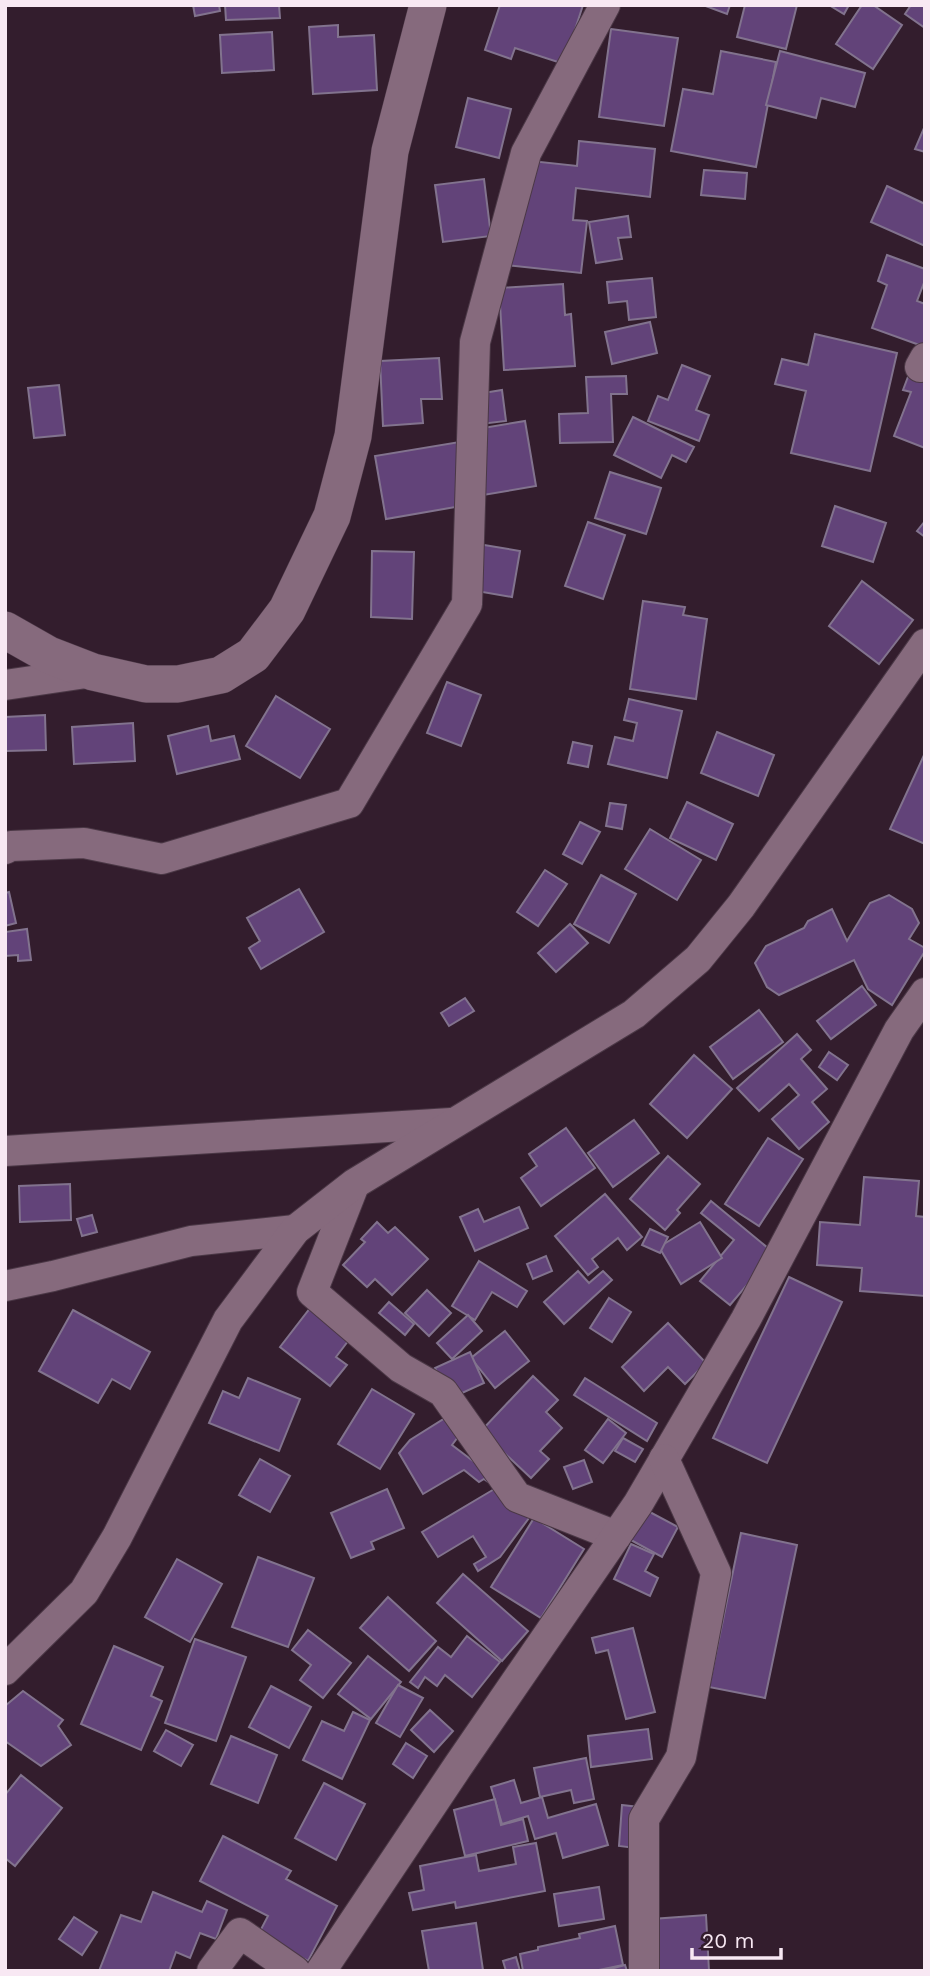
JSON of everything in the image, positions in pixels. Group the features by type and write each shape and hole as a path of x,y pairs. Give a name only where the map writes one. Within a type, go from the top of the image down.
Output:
{"street":[{"path":"5,630 49,655 93,672 146,684 178,684 220,675 253,655 287,610 332,516 353,436 390,151 428,5"},
{"path":"5,849 11,846 83,842 162,859 349,803 467,604 475,342 526,153 605,5"},
{"path":"5,1670 84,1592 117,1537 228,1320 295,1230 354,1184 634,1014 698,959 741,906 925,644"},
{"path":"5,685 93,672"},
{"path":"321,1971 638,1504 746,1319 899,1030 925,993"},
{"path":"5,1151 454,1123"},
{"path":"354,1184 312,1292 401,1368 443,1392 517,1497 616,1536"},
{"path":"5,1286 191,1241 295,1230"},
{"path":"644,1971 644,1819 681,1757 716,1573 664,1460"},
{"path":"212,1971 240,1934 295,1971"}],"building":[{"path":"193,5 219,5 220,11 195,16"},
{"path":"225,5 279,5 280,18 226,20"},
{"path":"500,5 583,5 564,64 515,48 511,59 485,50"},
{"path":"703,5 730,5 727,14"},
{"path":"745,5 797,5 786,49 737,37"},
{"path":"829,5 849,5 844,14"},
{"path":"862,5 873,5 902,25 873,69 836,44"},
{"path":"911,5 925,5 925,28 905,14"},
{"path":"338,25 338,37 374,35 377,90 313,94 309,27"},
{"path":"611,29 678,38 664,126 599,117"},
{"path":"272,32 274,70 222,73 220,35"},
{"path":"721,51 776,62 756,167 671,151 683,89 713,94"},
{"path":"780,51 865,73 855,107 821,98 816,118 766,105"},
{"path":"468,98 511,109 499,158 456,147"},
{"path":"925,129 925,152 915,149"},
{"path":"579,141 655,149 650,197 576,188 573,220 587,221 581,273 496,264 513,159 577,166"},
{"path":"704,170 747,173 745,199 701,195"},
{"path":"484,179 491,236 443,242 435,185"},
{"path":"887,186 925,204 925,246 871,222"},
{"path":"628,216 631,237 618,238 622,259 596,263 589,222"},
{"path":"887,255 925,269 925,280 917,301 925,304 925,347 872,328 887,285 878,281"},
{"path":"652,278 656,317 629,320 627,301 609,303 607,282"},
{"path":"563,284 565,315 571,314 575,366 504,370 499,288"},
{"path":"650,322 657,353 612,364 605,332"},
{"path":"815,334 897,353 870,471 791,453 806,391 775,384 782,359 808,365"},
{"path":"439,358 442,399 421,399 423,423 383,426 380,361"},
{"path":"914,361 925,365 925,448 894,436 911,392 903,390"},
{"path":"682,365 710,376 696,410 709,415 699,441 648,421 658,396 668,400"},
{"path":"626,376 627,394 611,394 613,442 560,443 559,414 588,413 586,377"},
{"path":"59,385 65,435 34,438 28,388"},
{"path":"502,390 506,421 481,424 477,394"},
{"path":"633,417 694,447 686,462 672,455 661,478 614,455"},
{"path":"525,421 536,486 465,498 467,505 386,519 375,456 460,442 459,432"},
{"path":"610,472 661,488 646,534 595,518"},
{"path":"835,506 886,523 873,562 822,546"},
{"path":"925,521 925,537 917,531"},
{"path":"588,522 625,535 603,599 565,586"},
{"path":"472,543 520,551 512,597 465,589"},
{"path":"372,551 414,552 412,619 371,617"},
{"path":"862,581 913,620 879,664 829,626"},
{"path":"643,601 685,607 683,615 707,619 696,699 630,689"},
{"path":"447,682 481,695 461,746 427,733"},
{"path":"276,696 330,729 300,778 246,746"},
{"path":"629,699 682,711 667,778 608,764 615,737 633,741 637,723 624,720"},
{"path":"45,715 46,750 6,751 5,717"},
{"path":"133,723 135,761 74,764 72,727"},
{"path":"208,726 211,741 234,736 240,759 177,774 168,736"},
{"path":"717,732 774,755 758,796 701,773"},
{"path":"573,742 592,746 588,767 568,763"},
{"path":"925,753 925,844 890,829"},
{"path":"687,802 733,824 716,860 670,838"},
{"path":"610,803 626,805 622,829 606,826"},
{"path":"580,822 600,832 582,864 563,854"},
{"path":"650,829 701,860 677,900 625,869"},
{"path":"545,870 567,884 538,926 517,912"},
{"path":"601,875 636,894 609,943 574,924"},
{"path":"299,889 324,932 261,969 249,948 260,941 247,918"},
{"path":"9,892 16,923 5,926 5,893"},
{"path":"889,895 912,909 919,923 909,939 925,948 892,1005 868,989 854,960 779,995 767,987 755,963 766,946 804,928 808,921 832,909 847,941 870,903"},
{"path":"570,924 588,943 556,972 538,953"},
{"path":"27,929 31,960 18,961 18,955 5,956 5,932"},
{"path":"862,986 876,1005 831,1039 817,1021"},
{"path":"465,998 474,1011 449,1026 441,1013"},
{"path":"759,1010 783,1042 733,1079 710,1047"},
{"path":"797,1034 811,1050 801,1059 827,1089 812,1102 829,1122 799,1149 772,1119 799,1095 789,1084 759,1111 737,1088"},
{"path":"829,1052 848,1065 837,1080 819,1067"},
{"path":"694,1055 732,1089 687,1138 650,1104"},
{"path":"634,1120 659,1153 613,1187 588,1153"},
{"path":"566,1128 595,1168 541,1206 521,1178 537,1166 529,1154"},
{"path":"768,1138 803,1159 759,1226 725,1204"},
{"path":"668,1156 700,1184 677,1210 680,1213 665,1230 630,1199"},
{"path":"864,1177 919,1181 916,1216 925,1217 925,1296 860,1291 862,1268 817,1265 820,1222 860,1225"},
{"path":"70,1184 71,1220 20,1222 19,1186"},
{"path":"605,1194 642,1237 627,1250 618,1238 592,1259 598,1267 588,1275 555,1236"},
{"path":"711,1201 774,1253 730,1305 700,1281 734,1240 701,1213"},
{"path":"519,1207 528,1228 475,1251 460,1217 478,1209 484,1222"},
{"path":"92,1215 97,1232 82,1236 77,1219"},
{"path":"377,1222 388,1233 395,1227 428,1259 392,1295 375,1279 367,1287 343,1265 365,1242 361,1239"},
{"path":"700,1222 722,1258 681,1284 659,1247"},
{"path":"650,1229 668,1237 660,1253 642,1245"},
{"path":"546,1256 552,1271 533,1279 527,1264"},
{"path":"479,1261 527,1291 517,1307 492,1292 475,1320 452,1306"},
{"path":"578,1271 589,1283 603,1271 612,1280 564,1324 544,1302"},
{"path":"789,1277 842,1302 767,1463 713,1438"},
{"path":"427,1290 451,1313 429,1336 405,1313"},
{"path":"321,1294 361,1324 336,1357 347,1365 330,1386 280,1347"},
{"path":"609,1298 631,1312 612,1342 590,1328"},
{"path":"389,1302 414,1324 405,1335 379,1313"},
{"path":"73,1310 150,1352 130,1389 112,1379 98,1403 39,1371"},
{"path":"468,1315 482,1331 452,1359 437,1343"},
{"path":"668,1323 706,1363 685,1384 668,1367 644,1391 622,1367"},
{"path":"505,1331 529,1361 495,1388 471,1358"},
{"path":"470,1352 484,1383 449,1399 435,1368"},
{"path":"533,1376 558,1400 546,1412 562,1428 540,1451 549,1459 531,1478 481,1431"},
{"path":"248,1378 300,1399 279,1451 209,1423 223,1391 239,1398"},
{"path":"585,1378 657,1423 647,1441 574,1395"},
{"path":"372,1389 414,1414 380,1469 338,1444"},
{"path":"450,1415 461,1433 452,1445 516,1497 529,1518 500,1557 478,1571 474,1564 486,1557 473,1536 438,1557 422,1532 496,1488 484,1479 479,1482 464,1470 423,1494 399,1453 410,1440"},
{"path":"608,1419 626,1433 603,1463 585,1450"},
{"path":"623,1438 643,1449 635,1462 615,1451"},
{"path":"260,1459 290,1476 270,1512 239,1495"},
{"path":"584,1460 592,1482 573,1489 564,1467"},
{"path":"387,1489 404,1528 371,1542 374,1549 351,1558 331,1513"},
{"path":"646,1510 678,1527 662,1557 629,1539"},
{"path":"534,1518 584,1549 541,1618 491,1587"},
{"path":"741,1533 797,1545 765,1698 709,1687"},
{"path":"631,1544 654,1554 645,1571 658,1578 650,1596 614,1579"},
{"path":"258,1557 314,1578 288,1647 232,1627"},
{"path":"177,1559 222,1584 190,1642 145,1617"},
{"path":"463,1574 528,1631 502,1661 437,1603"},
{"path":"388,1597 436,1641 409,1671 360,1628"},
{"path":"633,1628 655,1712 626,1719 608,1650 596,1653 592,1638"},
{"path":"308,1630 351,1663 323,1698 300,1680 311,1665 292,1650"},
{"path":"467,1636 500,1662 472,1697 445,1675 437,1686 425,1677 418,1688 410,1682 438,1647 451,1657"},
{"path":"195,1639 246,1657 216,1741 165,1723"},
{"path":"114,1646 163,1667 151,1696 162,1701 141,1750 81,1724"},
{"path":"368,1656 401,1682 371,1719 338,1694"},
{"path":"398,1685 423,1698 400,1737 376,1723"},
{"path":"271,1686 311,1707 289,1748 249,1727"},
{"path":"23,1691 63,1720 58,1726 71,1745 41,1766 5,1741 5,1706"},
{"path":"430,1710 453,1731 434,1752 411,1730"},
{"path":"353,1712 370,1720 342,1779 303,1760 322,1721 344,1731"},
{"path":"648,1729 652,1759 591,1767 588,1736"},
{"path":"166,1730 193,1745 181,1766 154,1751"},
{"path":"231,1736 277,1755 258,1803 211,1784"},
{"path":"406,1743 427,1756 413,1778 393,1764"},
{"path":"586,1758 594,1799 574,1803 571,1790 540,1797 534,1768"},
{"path":"21,1775 62,1808 15,1866 5,1858 5,1795"},
{"path":"514,1780 521,1803 542,1797 548,1818 596,1804 608,1845 563,1858 556,1833 535,1839 528,1816 502,1824 491,1787"},
{"path":"324,1783 365,1804 336,1860 295,1838"},
{"path":"495,1799 501,1825 523,1819 528,1841 465,1856 454,1810"},
{"path":"622,1805 639,1807 635,1848 619,1846"},
{"path":"223,1836 291,1871 286,1879 337,1906 308,1961 258,1935 268,1916 200,1881"},
{"path":"536,1843 545,1891 456,1908 455,1902 413,1910 409,1893 424,1890 420,1866 476,1855 479,1871 516,1864 513,1847"},
{"path":"599,1887 604,1919 559,1926 554,1894"},
{"path":"153,1892 202,1912 207,1901 227,1910 216,1939 200,1933 190,1958 176,1952 169,1971 99,1971 121,1915 141,1922"},
{"path":"706,1915 709,1971 655,1971 652,1919"},
{"path":"74,1917 97,1932 82,1955 59,1939"},
{"path":"476,1923 483,1970 429,1971 422,1931"},
{"path":"615,1926 623,1965 594,1971 523,1971 520,1954 538,1950 538,1947 580,1938 579,1934"},
{"path":"516,1957 520,1971 506,1971 503,1961"},
{"path":"625,1965 627,1971 603,1971"}]}
